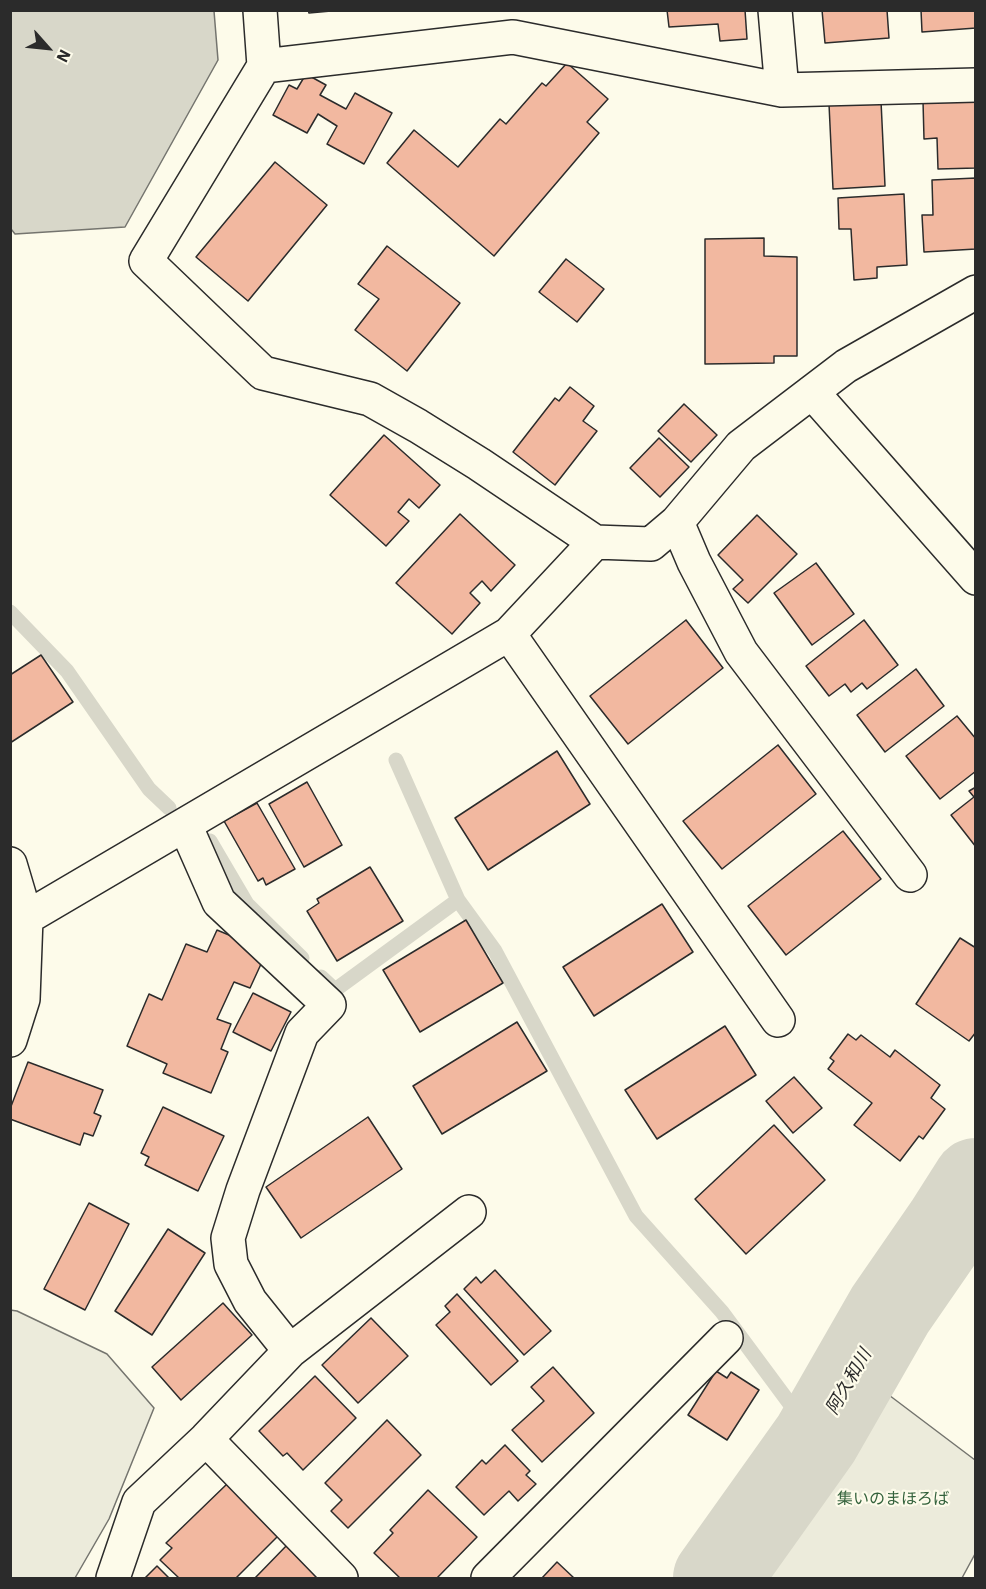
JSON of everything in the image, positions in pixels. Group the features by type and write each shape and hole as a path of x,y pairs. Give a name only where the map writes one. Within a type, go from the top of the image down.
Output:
{"street":[{"path":"260,10 264,66 146,261 263,373 370,399 479,464 595,542 651,544 677,522 741,446 846,366 975,292"},
{"path":"775,10 782,90"},
{"path":"264,66 512,24 782,90 975,85"},
{"path":"812,392 975,578"},
{"path":"677,522 694,562 741,652 910,875"},
{"path":"26,918 509,634 595,542"},
{"path":"509,634 778,1020"},
{"path":"185,825 219,902 329,1005 303,1033 243,1190 228,1238 231,1264 250,1301 290,1351"},
{"path":"10,864 26,918 23,999 10,1040"},
{"path":"113,1578 140,1502 206,1439 290,1351 469,1212"},
{"path":"488,1578 726,1338"},
{"path":"206,1439 341,1578"}],"green space":[{"path":"10,1310 17,1311 107,1354 154,1408 109,1519 75,1578 11,1578"},
{"name":"集いのまほろば","path":"873,1383 975,1460 975,1554 962,1578 750,1578"}],"shaded area":[{"path":"10,11 214,11 218,60 125,227 15,234 11,229"}],"building":[{"path":"308,10 342,10 309,13"},
{"path":"667,10 745,10 747,39 720,41 718,24 669,27"},
{"path":"822,10 887,10 889,38 825,43"},
{"path":"921,10 976,10 976,28 922,32"},
{"path":"567,63 608,99 587,122 599,133 494,256 387,163 414,130 458,167 500,119 506,124 542,83 546,86"},
{"path":"306,74 326,85 320,95 346,109 355,93 392,113 364,164 327,144 337,126 318,114 307,133 273,115 289,85 297,89"},
{"path":"976,99 976,168 938,169 937,138 924,139 923,101"},
{"path":"881,101 885,186 833,189 829,104"},
{"path":"275,162 327,205 248,301 196,257"},
{"path":"976,178 976,249 924,252 922,215 933,215 932,180"},
{"path":"904,194 907,265 877,267 877,278 854,280 851,229 839,229 838,198"},
{"path":"764,238 764,256 797,257 797,356 774,356 774,363 705,364 705,239"},
{"path":"387,246 460,303 407,371 355,330 379,299 358,284"},
{"path":"566,259 604,289 577,322 539,292"},
{"path":"570,387 594,406 583,421 597,431 555,485 513,452 555,398 559,401"},
{"path":"684,404 717,435 691,462 658,431"},
{"path":"384,435 440,485 419,508 409,499 398,512 409,521 386,546 330,495"},
{"path":"659,438 689,467 660,497 630,468"},
{"path":"460,514 515,565 491,591 482,581 470,593 480,603 452,634 396,583"},
{"path":"757,515 797,554 748,603 733,589 743,580 718,555"},
{"path":"816,563 854,614 812,645 774,593"},
{"path":"686,620 723,668 628,744 590,696"},
{"path":"864,620 898,665 867,689 862,683 851,692 845,684 829,696 806,666"},
{"path":"41,655 73,702 10,743 10,675"},
{"path":"916,669 944,706 885,752 857,715"},
{"path":"957,716 976,739 976,771 940,799 906,756"},
{"path":"778,745 816,794 722,869 683,821"},
{"path":"557,751 590,804 488,870 455,818"},
{"path":"307,782 342,845 304,867 269,804"},
{"path":"976,787 976,847 951,815 974,797 969,791"},
{"path":"257,803 295,869 266,885 263,878 258,881 224,821"},
{"path":"843,831 881,879 786,955 748,906"},
{"path":"370,867 403,921 337,961 307,911 319,903 317,899"},
{"path":"662,904 693,952 594,1016 563,967"},
{"path":"466,920 503,983 420,1032 383,970"},
{"path":"217,930 267,951 250,988 234,982 217,1019 231,1024 221,1049 228,1052 211,1093 163,1073 167,1064 127,1046 149,994 162,1000 186,944 207,952"},
{"path":"960,938 976,948 976,1032 969,1041 916,1004"},
{"path":"253,993 291,1012 271,1051 233,1032"},
{"path":"517,1022 547,1071 442,1134 413,1086"},
{"path":"725,1026 756,1075 657,1139 625,1090"},
{"path":"848,1034 856,1040 861,1035 890,1057 895,1050 940,1085 931,1098 945,1109 923,1139 919,1136 900,1161 854,1125 872,1103 828,1069 834,1061 830,1058"},
{"path":"28,1062 103,1090 94,1113 101,1116 93,1136 84,1133 80,1145 10,1119 10,1109"},
{"path":"794,1077 822,1108 793,1133 766,1101"},
{"path":"163,1107 224,1136 198,1191 145,1165 149,1157 141,1153"},
{"path":"368,1117 402,1169 301,1238 266,1187"},
{"path":"774,1125 825,1180 746,1254 695,1199"},
{"path":"89,1203 129,1224 85,1310 44,1289"},
{"path":"168,1229 205,1253 152,1335 115,1311"},
{"path":"495,1270 551,1331 524,1355 464,1289 476,1277 481,1283"},
{"path":"457,1294 518,1361 491,1385 436,1325 450,1312 445,1306"},
{"path":"223,1303 252,1335 181,1400 152,1367"},
{"path":"371,1318 408,1356 358,1403 322,1365"},
{"path":"553,1367 594,1413 542,1462 512,1430 544,1401 531,1387"},
{"path":"716,1371 727,1378 731,1372 759,1390 727,1440 688,1415"},
{"path":"315,1376 356,1418 303,1470 287,1453 283,1456 259,1431"},
{"path":"387,1420 421,1455 348,1528 331,1511 342,1500 325,1483"},
{"path":"505,1445 530,1471 526,1475 536,1484 518,1501 509,1491 484,1515 456,1487 482,1460 486,1464"},
{"path":"228,1483 279,1535 236,1578 179,1578 160,1560 172,1548 166,1543"},
{"path":"428,1490 477,1537 437,1578 400,1578 374,1553 393,1533 390,1530"},
{"path":"289,1543 325,1578 255,1578"},
{"path":"557,1562 574,1578 542,1578"},
{"path":"157,1566 169,1578 145,1578"}],"waterway":[{"path":"10,612 67,671 149,789 169,808"},
{"path":"396,760 458,900 495,951 636,1216 722,1312 816,1439"},
{"path":"210,841 247,904 302,958"},
{"path":"321,977 335,990 458,900"},
{"name":"阿久和川","path":"717,1578 816,1439 890,1310 976,1182"}]}
